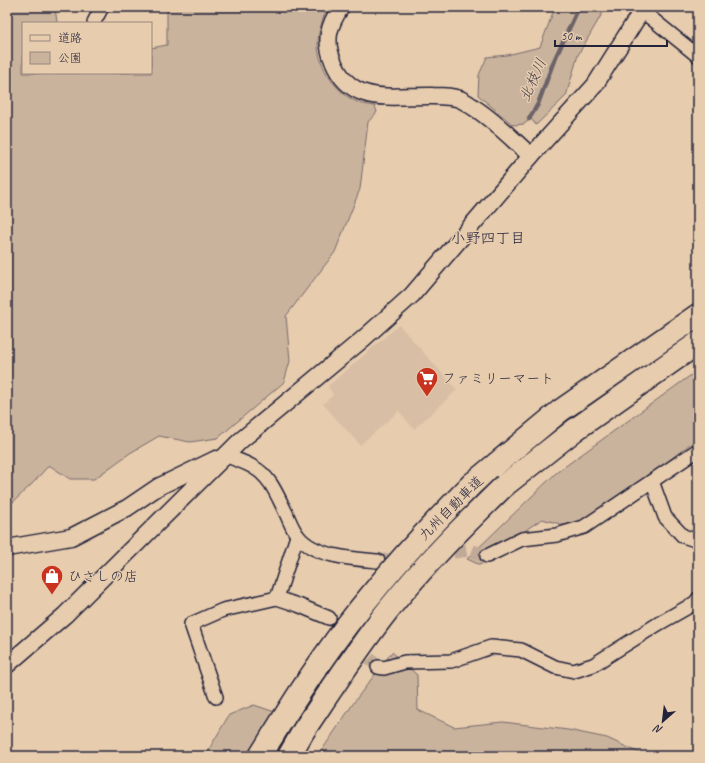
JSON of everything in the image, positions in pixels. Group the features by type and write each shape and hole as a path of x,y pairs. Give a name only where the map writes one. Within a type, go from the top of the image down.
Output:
{"highway":[{"name":"九州自動車道","path":"260,756 315,669 370,595 434,523 472,484 560,411 698,315"},
{"name":"九州自動車道","path":"289,756 304,730 337,681 388,610 450,539 504,485 576,429 698,343"}],"street":[{"path":"94,22 102,7"},
{"path":"341,7 330,26 328,41 331,57 338,74 348,85 373,96 448,96 461,99 482,113 531,156"},
{"path":"7,665 65,615 240,441 363,339 412,295 531,156 595,85 643,8 698,56"},
{"path":"487,556 522,539 557,535 584,527 698,450"},
{"path":"7,548 71,537 128,508 158,487 225,455 254,467 264,474 273,486 297,536 308,545 326,553 346,558 378,561"},
{"path":"652,481 664,517 683,536 698,541"},
{"path":"277,598 297,536"},
{"path":"216,697 192,624 223,610 277,598 329,618"},
{"path":"378,667 384,668 405,662 451,661 491,647 521,650 556,667 574,671 593,665 658,624 695,603 698,599"}],"shaded area":[{"path":"399,325 457,390 414,429 399,411 360,445 323,404 333,395 328,386"}],"green space":[{"path":"7,7 55,7 57,22 22,22 22,74 152,74 152,48 167,45 167,7 328,7 321,25 318,43 321,61 325,70 330,79 344,94 360,103 375,106 377,112 368,122 360,189 335,252 286,316 290,361 284,382 218,438 190,442 159,436 130,453 94,479 70,479 49,465 11,504 7,505"},
{"path":"555,7 606,7 578,55 566,96 536,125 531,119 524,124 513,125 478,95 479,75 487,57 507,55 540,47"},
{"path":"698,370 698,438 615,502 585,520 564,525 542,519 480,565 467,559 556,473"},
{"path":"392,652 417,675 418,710 454,727 503,722 568,730 607,738 646,756 318,756 357,698"},
{"path":"254,705 275,712 249,756 205,756 229,715"}],"waterway":[{"name":"北枝川","path":"529,119 538,104 553,63 579,7"}],"tunnel":[{"path":"378,561 470,550 487,556"},
{"path":"329,618 378,667"}],"place":[{"name":"ファミリーマート","path":"427,398"},
{"name":"ひさしの店","path":"52,596"}],"district":[{"name":"小野四丁目","path":"488,238"}]}
